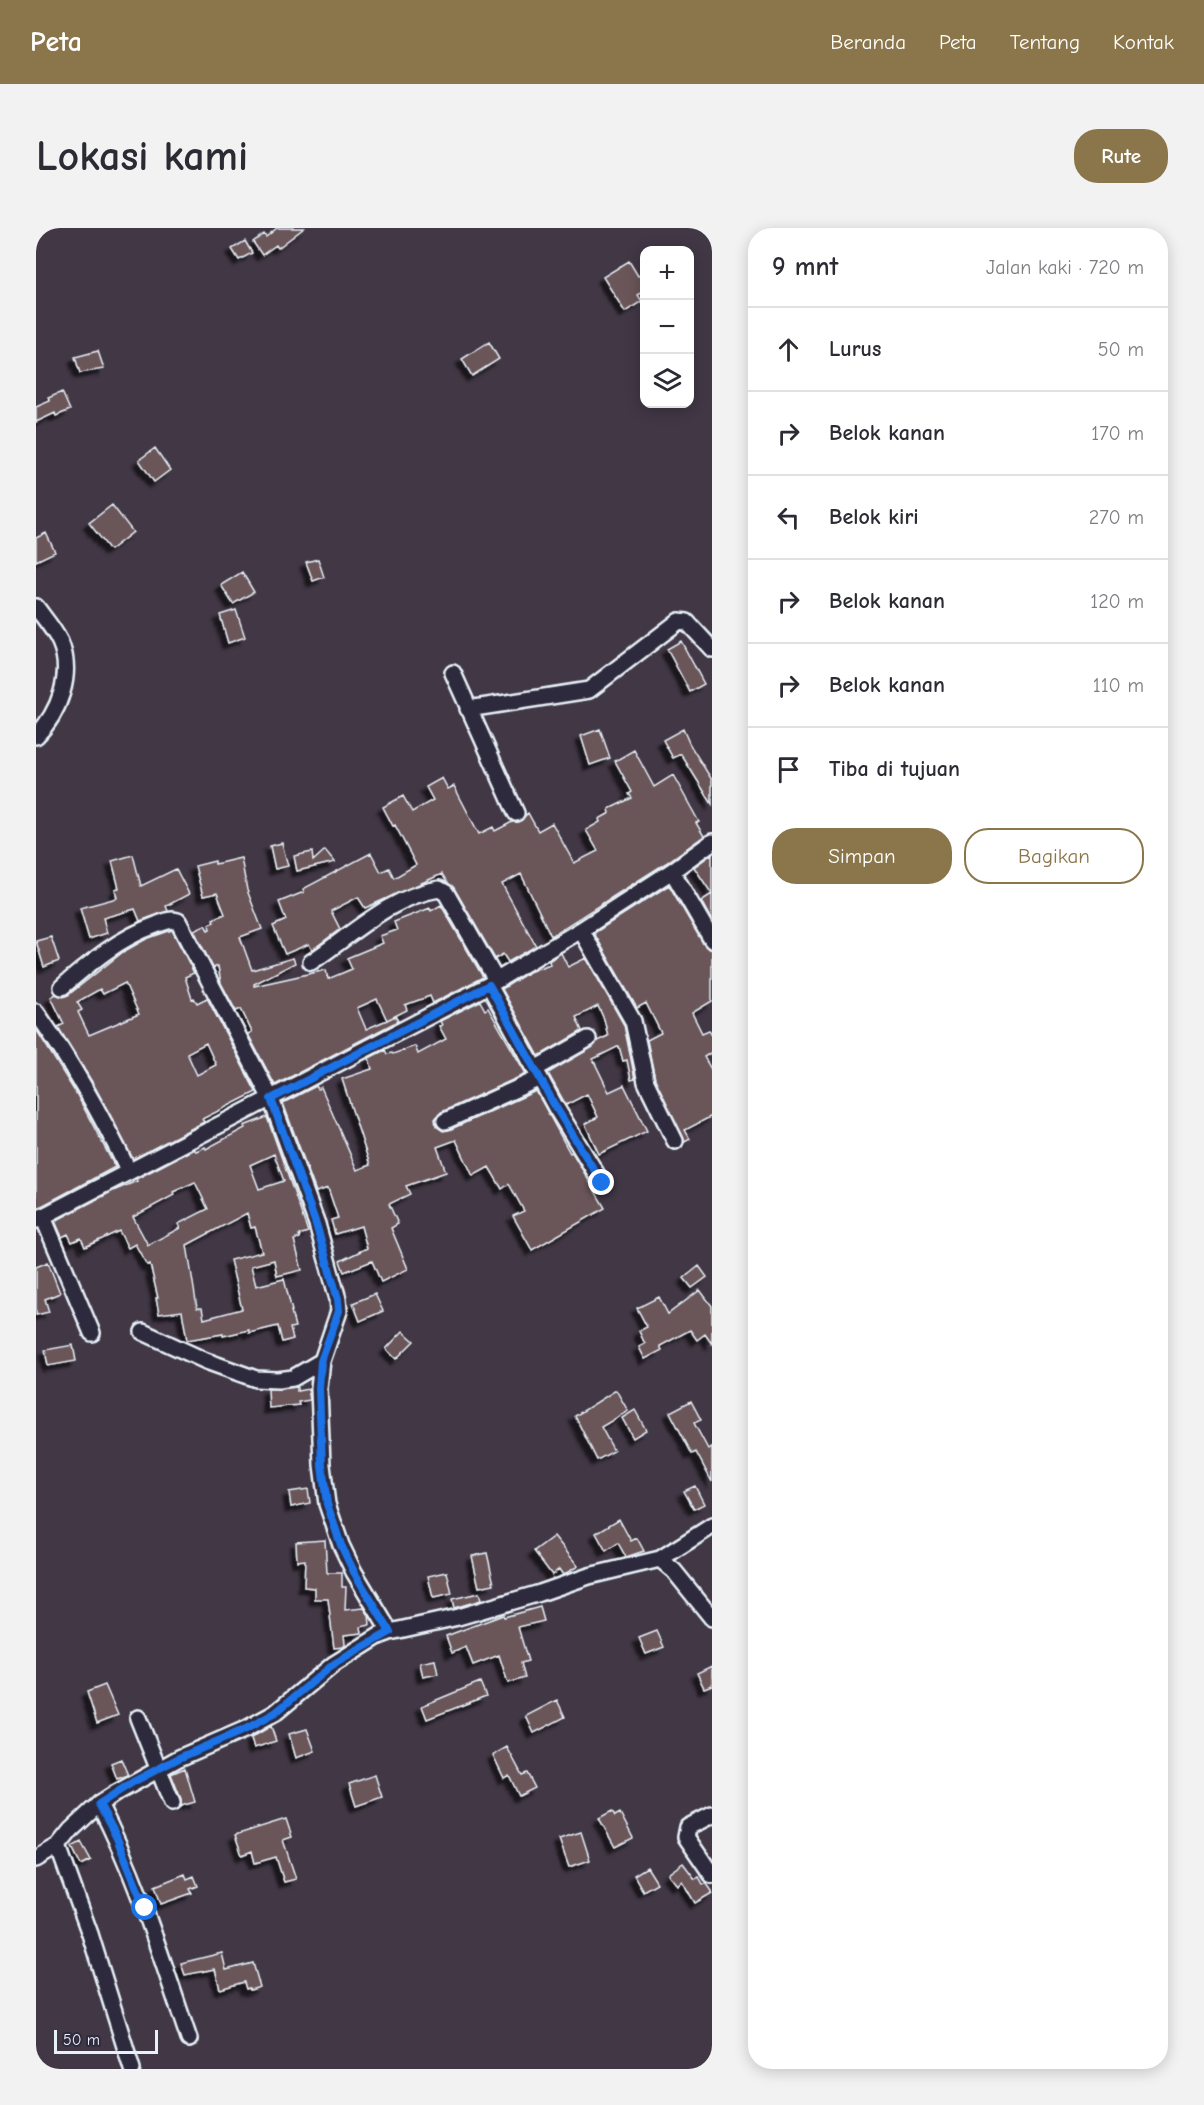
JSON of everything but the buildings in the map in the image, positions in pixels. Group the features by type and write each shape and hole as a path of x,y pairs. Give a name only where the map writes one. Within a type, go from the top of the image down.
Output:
{"street":[{"path":"36,607 61,644 64,669 61,697 57,709 49,723 36,736"},
{"path":"468,709 589,690 679,621 687,622 712,649"},
{"path":"453,673 516,813"},
{"path":"92,1333 39,1218 492,983 581,930 712,842"},
{"path":"672,871 712,940"},
{"path":"311,962 381,912 430,891 440,889 446,893 538,1074 602,1183"},
{"path":"62,987 104,952 123,940 142,930 176,920 182,925 271,1099 316,1224 338,1299 339,1311 321,1361 319,1388 322,1465 327,1504 341,1545 354,1572 390,1632"},
{"path":"581,930 633,1021 646,1082 675,1140"},
{"path":"36,1012 94,1104 129,1172"},
{"path":"445,1121 538,1074 588,1039"},
{"path":"143,1332 256,1379 293,1378 321,1361"},
{"path":"36,1859 58,1846 99,1804 203,1746 259,1723 275,1713 334,1664 390,1632 458,1617 589,1576 660,1559 712,1526"},
{"path":"660,1559 674,1571 712,1618"},
{"path":"138,1718 172,1803"},
{"path":"99,1804 116,1836 145,1908 189,2039"},
{"path":"712,1815 688,1827 686,1837 712,1875"},
{"path":"58,1846 90,1934 132,2069"}],"route":[{"path":"145,1908 116,1836 99,1804 133,1782 179,1758 259,1723 275,1713 334,1664 379,1636 390,1632 354,1572 341,1545 327,1504 322,1465 319,1388 321,1361 339,1311 338,1299 316,1224 271,1099 489,985 555,1106 602,1183"}]}
